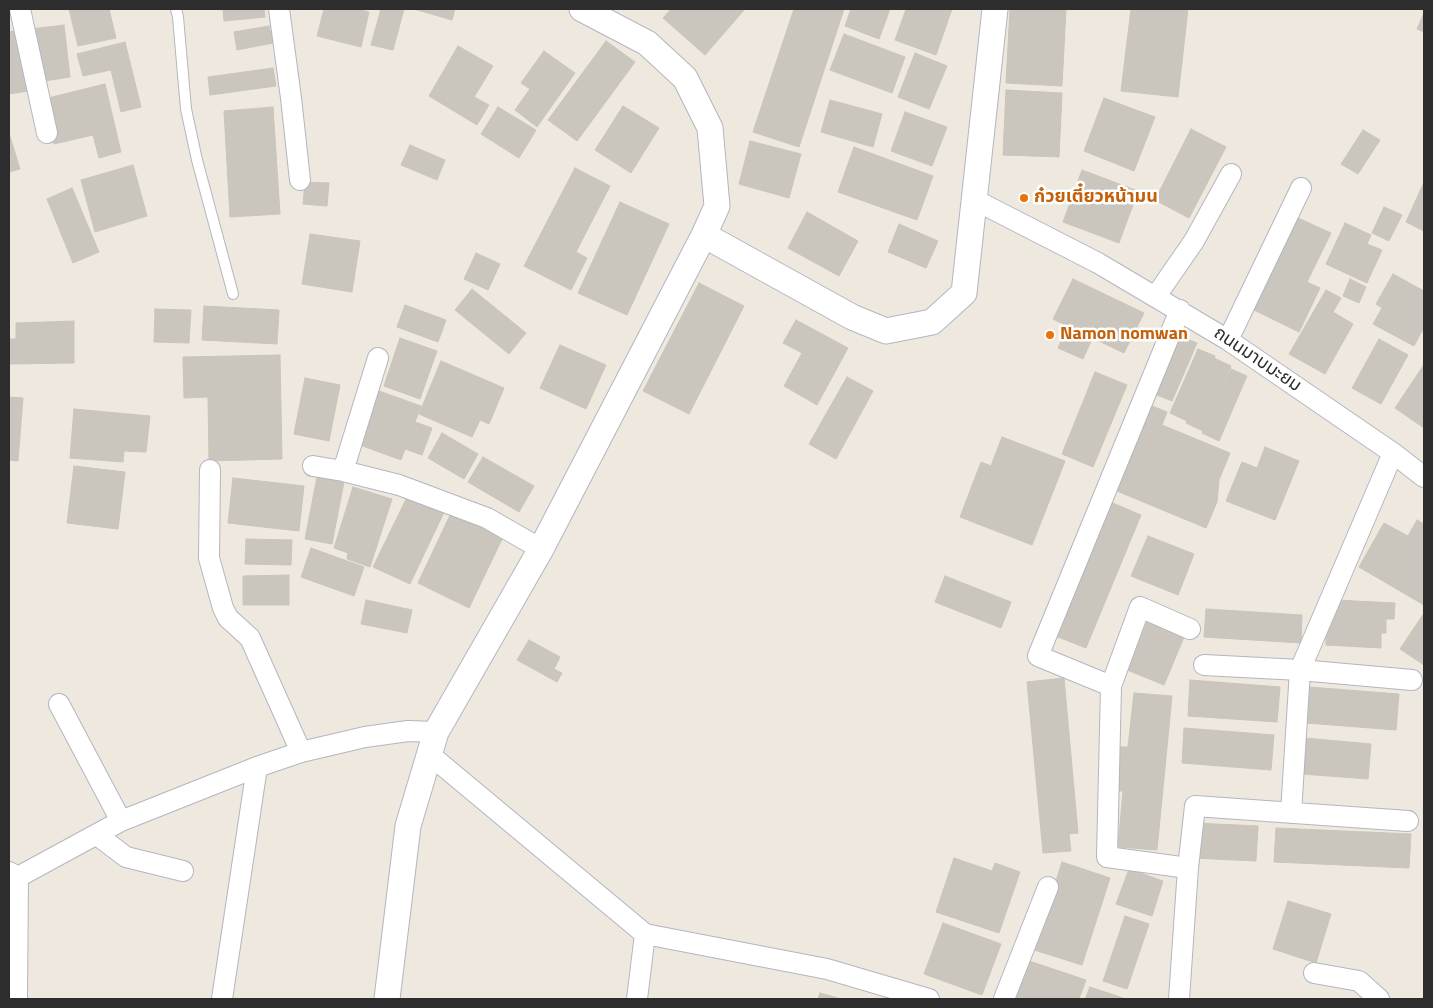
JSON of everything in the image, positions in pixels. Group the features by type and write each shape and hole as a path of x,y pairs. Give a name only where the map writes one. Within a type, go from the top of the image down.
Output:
{"street":[{"path":"20,9 47,133"},
{"path":"279,9 300,180"},
{"path":"387,999 408,826 433,743 541,549 704,235 717,206 710,128 685,78 647,42 582,9"},
{"path":"704,235 852,317 886,331 932,322 964,293 995,9"},
{"path":"1156,296 1194,241 1231,174"},
{"path":"1228,340 1301,188"},
{"name":"ถนนมาบมะยม","path":"975,200 1098,263 1180,310 1228,340 1393,453 1424,477"},
{"path":"1111,686 1038,656 1180,310"},
{"path":"343,471 378,358"},
{"path":"1291,813 1300,670 1393,453"},
{"path":"313,466 343,471 399,485 487,518 541,549"},
{"path":"210,470 209,558 224,608 228,618 250,638 301,752"},
{"path":"1188,868 1107,857 1111,686 1140,607 1190,629"},
{"path":"1204,665 1300,670 1412,680"},
{"path":"59,704 121,821"},
{"path":"17,999 13,875 97,835 121,821 257,767 301,752 408,731 433,743 645,934 827,969 929,999"},
{"path":"222,999 257,767"},
{"path":"1179,999 1188,868 1195,806 1408,821"},
{"path":"97,835 126,857 183,872"},
{"path":"1004,999 1048,887"},
{"path":"637,999 645,934"},
{"path":"1314,972 1359,981 1379,999"}],"lane":[{"path":"176,9 186,109 197,160 233,294"}],"building":[{"path":"69,9 109,9 116,38 78,46"},
{"path":"223,9 264,9 265,17 224,21"},
{"path":"324,9 356,9 369,12 361,47 317,36"},
{"path":"381,9 404,9 393,50 371,45"},
{"path":"414,9 455,9 452,20"},
{"path":"671,9 745,9 705,55 663,18"},
{"path":"794,9 844,9 799,147 753,132"},
{"path":"851,9 890,9 879,39 845,26"},
{"path":"906,9 952,9 936,55 895,40"},
{"path":"1010,9 1066,9 1062,86 1006,83"},
{"path":"1131,9 1188,9 1178,97 1121,91"},
{"path":"1424,13 1424,32 1417,29"},
{"path":"64,25 70,77 38,82 31,29"},
{"path":"269,26 273,43 237,50 234,32"},
{"path":"18,30 28,91 9,94 9,32"},
{"path":"844,34 905,57 892,93 830,70"},
{"path":"606,41 635,62 577,141 548,120"},
{"path":"125,42 141,107 121,112 111,70 83,76 77,54"},
{"path":"458,46 493,66 474,97 489,105 477,125 429,96"},
{"path":"544,51 575,73 537,127 515,110 530,89 521,83"},
{"path":"915,53 947,66 929,109 898,97"},
{"path":"273,68 276,86 210,95 208,77"},
{"path":"105,84 121,152 99,158 93,135 54,144 44,99"},
{"path":"1006,90 1062,93 1059,157 1003,155"},
{"path":"1104,98 1155,117 1134,171 1084,151"},
{"path":"830,100 882,114 873,147 821,132"},
{"path":"623,106 659,128 631,173 595,150"},
{"path":"273,107 280,214 230,217 224,111"},
{"path":"498,107 536,130 519,158 481,134"},
{"path":"905,112 947,127 932,166 891,151"},
{"path":"1191,129 1226,147 1189,218 1155,200"},
{"path":"1363,130 1380,140 1358,174 1341,164"},
{"path":"9,133 20,169 9,172"},
{"path":"750,141 801,154 789,198 739,184"},
{"path":"410,145 445,160 437,180 401,165"},
{"path":"854,147 933,176 917,220 838,192"},
{"path":"133,165 147,216 95,232 81,180"},
{"path":"575,168 610,186 576,252 587,258 571,290 524,266"},
{"path":"1082,170 1138,191 1119,243 1063,222"},
{"path":"305,182 329,183 327,206 303,204"},
{"path":"1424,182 1424,231 1406,222"},
{"path":"72,188 99,252 73,263 47,199"},
{"path":"620,202 669,224 627,315 578,293"},
{"path":"1384,207 1402,215 1389,241 1372,233"},
{"path":"807,212 858,241 839,276 788,248"},
{"path":"1298,218 1331,233 1307,282 1320,288 1299,332 1254,310"},
{"path":"1345,223 1371,235 1367,244 1382,250 1367,283 1326,264"},
{"path":"899,224 938,241 926,268 888,252"},
{"path":"310,234 360,241 352,292 302,284"},
{"path":"476,253 500,264 488,290 464,279"},
{"path":"1393,274 1424,291 1424,327 1414,346 1373,324 1382,308 1376,304"},
{"path":"1073,279 1144,313 1124,353 1053,319"},
{"path":"1350,279 1366,287 1359,303 1343,296"},
{"path":"699,283 744,306 689,414 643,391"},
{"path":"472,289 526,333 509,354 455,310"},
{"path":"1326,290 1341,298 1333,312 1353,324 1325,374 1289,354"},
{"path":"405,305 446,320 438,342 397,327"},
{"path":"204,306 279,310 277,344 202,340"},
{"path":"155,309 191,310 189,343 154,342"},
{"path":"796,320 848,348 817,405 784,386 802,353 783,343"},
{"path":"74,321 74,363 9,364 9,339 16,339 16,323"},
{"path":"1066,328 1092,339 1083,359 1058,348"},
{"path":"1174,334 1197,343 1172,401 1149,392"},
{"path":"400,338 437,351 420,399 384,386"},
{"path":"1379,339 1408,355 1381,404 1352,388"},
{"path":"560,345 606,365 586,409 540,388"},
{"path":"1198,349 1215,356 1187,421 1170,413"},
{"path":"280,355 282,459 209,461 208,397 184,398 183,357"},
{"path":"1214,358 1231,366 1203,431 1186,423"},
{"path":"441,361 504,388 489,424 480,420 472,437 419,414"},
{"path":"1424,367 1424,428 1395,408"},
{"path":"1231,369 1247,376 1219,441 1202,433"},
{"path":"1095,372 1127,385 1093,467 1062,454"},
{"path":"847,377 873,391 836,459 809,444"},
{"path":"305,378 340,385 329,441 294,434"},
{"path":"379,391 421,406 415,422 432,428 422,455 405,449 401,460 360,445"},
{"path":"9,397 23,398 18,461 9,460"},
{"path":"1147,404 1167,412 1162,425 1230,453 1219,480 1217,502 1206,528 1112,489"},
{"path":"74,409 150,416 146,452 124,451 123,462 70,458"},
{"path":"442,433 478,454 464,479 428,458"},
{"path":"1002,437 1065,461 1032,545 960,517 981,462 991,466"},
{"path":"1265,447 1299,461 1275,520 1226,501 1242,462 1257,468"},
{"path":"483,457 534,486 519,512 468,482"},
{"path":"74,466 125,472 118,529 67,523"},
{"path":"317,477 344,482 332,544 305,539"},
{"path":"233,478 304,486 299,531 228,523"},
{"path":"353,487 392,499 370,567 347,559 348,553 334,548"},
{"path":"410,491 446,508 410,584 373,567"},
{"path":"1108,501 1141,515 1086,648 1053,635"},
{"path":"452,511 504,535 469,608 418,583"},
{"path":"1417,520 1424,524 1424,605 1359,567 1384,523 1408,536"},
{"path":"1148,536 1194,554 1178,595 1131,576"},
{"path":"246,539 292,540 291,565 245,564"},
{"path":"311,548 364,567 354,596 301,577"},
{"path":"289,575 289,605 243,605 243,576"},
{"path":"945,576 1011,602 1001,628 935,602"},
{"path":"366,600 412,610 407,633 361,624"},
{"path":"1335,600 1395,603 1394,619 1386,619 1386,633 1381,633 1381,648 1326,645 1326,629 1330,629 1331,614"},
{"path":"1206,609 1302,615 1301,643 1204,637"},
{"path":"1424,613 1424,665 1400,649"},
{"path":"1147,622 1184,637 1164,685 1127,670"},
{"path":"529,640 560,657 554,669 562,673 557,682 517,660"},
{"path":"1064,678 1078,833 1069,834 1071,851 1043,853 1027,682"},
{"path":"1190,680 1280,687 1277,722 1188,716"},
{"path":"1309,687 1399,694 1396,730 1306,723"},
{"path":"1134,693 1172,696 1157,850 1118,847 1123,791 1115,791 1119,747 1128,747"},
{"path":"1184,728 1274,735 1271,770 1182,763"},
{"path":"1305,738 1371,744 1368,779 1302,774"},
{"path":"1194,823 1258,826 1256,861 1192,858"},
{"path":"1276,828 1411,834 1409,868 1274,862"},
{"path":"954,858 992,871 995,863 1020,872 999,933 936,912"},
{"path":"1062,862 1110,878 1082,965 1034,950"},
{"path":"1129,869 1163,881 1152,916 1116,904"},
{"path":"1288,901 1331,914 1316,963 1273,949"},
{"path":"1125,916 1149,924 1127,989 1103,981"},
{"path":"943,923 1001,944 982,995 924,974"},
{"path":"1029,961 1086,980 1079,999 1015,999"},
{"path":"1090,987 1126,999 1085,999"},
{"path":"820,993 841,999 818,999"}],"place":[{"name":"ก๋วยเตี๋ยวหน้ามน","path":"1024,198"},
{"name":"Namon nomwan","path":"1050,335"}]}
